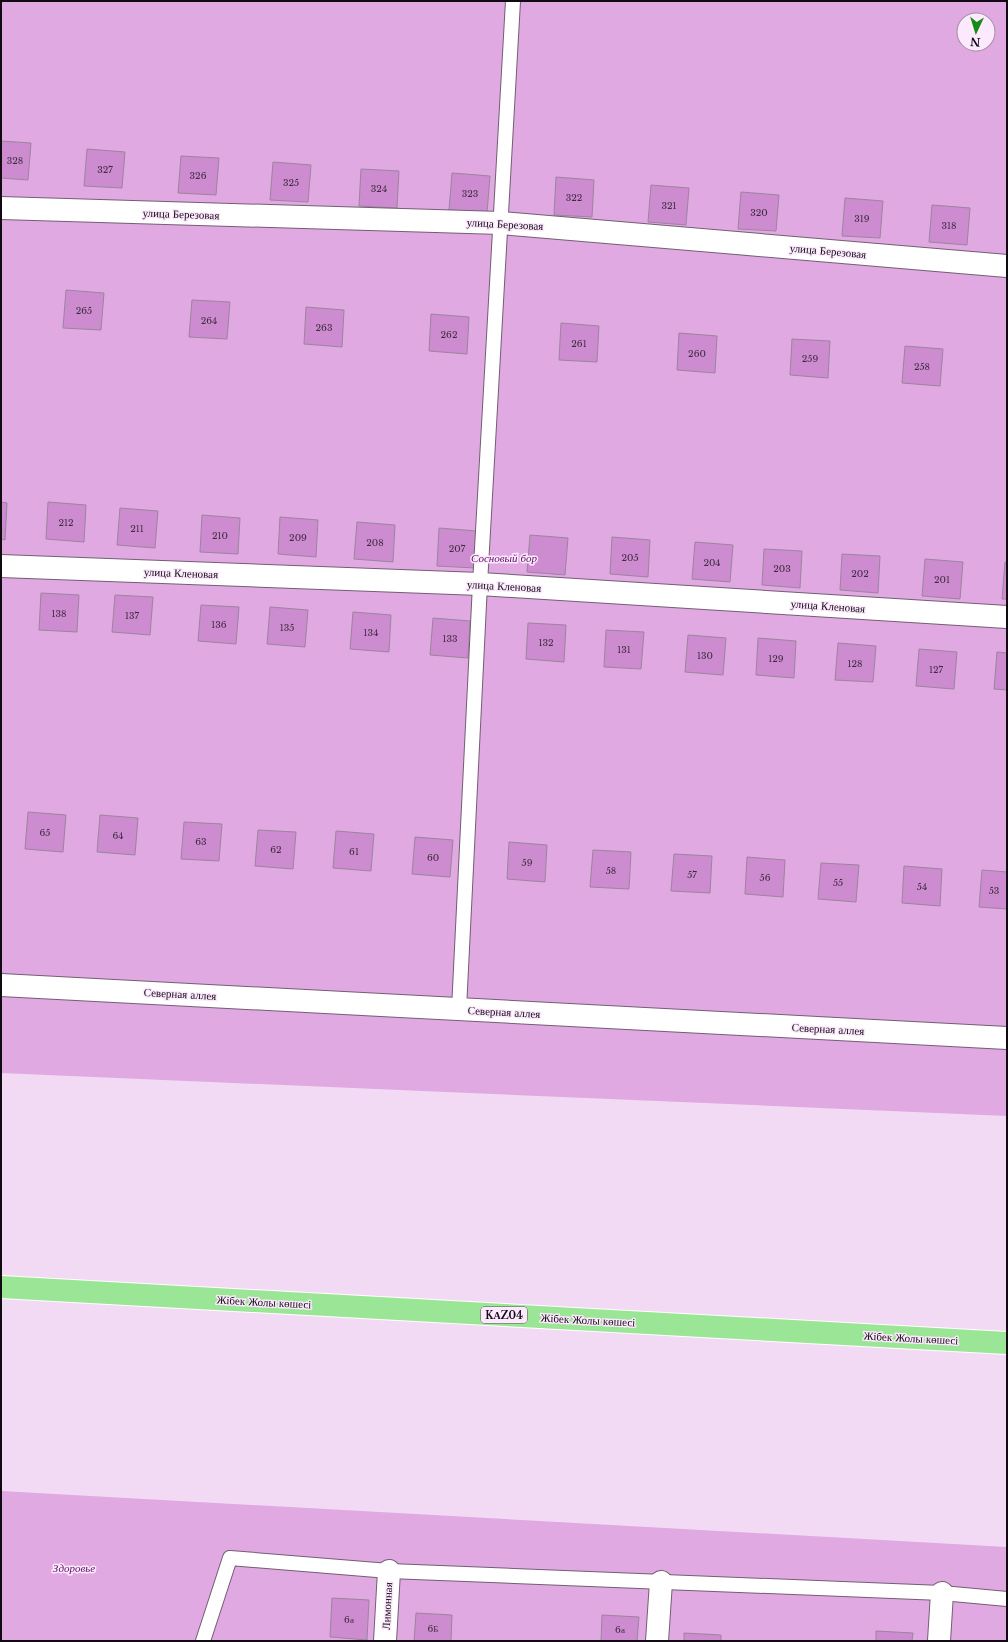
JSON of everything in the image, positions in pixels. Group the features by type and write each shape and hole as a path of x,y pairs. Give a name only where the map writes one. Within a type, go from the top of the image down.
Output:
{"highway":[{"name":"Жібек Жолы көшесі","path":"1,1287 1007,1343"}],"street":[{"name":"улица Березовая","path":"1,208 501,223 1007,266"},
{"name":"улица Кленовая","path":"1,566 480,584 1007,617"},
{"name":"Северная аллея","path":"1,985 1007,1038"},
{"name":"Лимонная","path":"385,1641 389,1571"},
{"path":"657,1641 661,1582"},
{"path":"940,1641 942,1593"}],"lane":[{"path":"459,1009 480,584 513,1"},
{"path":"203,1641 230,1558 389,1571 942,1593 1007,1599"}],"green space":[{"name":"Сосновый бор","path":"1,1 1007,1 1007,1116 1,1073"},
{"name":"Здоровье","path":"1,1491 1007,1547 1007,1641 1,1641"}],"building":[{"path":"1,141 31,143 28,180 1,178"},
{"path":"87,149 125,152 122,188 84,186"},
{"path":"181,156 219,158 216,195 178,193"},
{"path":"273,162 311,165 308,202 270,200"},
{"path":"361,169 399,171 397,208 359,206"},
{"path":"452,173 490,176 487,213 449,210"},
{"path":"556,177 594,180 592,217 554,215"},
{"path":"651,185 689,188 686,225 648,222"},
{"path":"741,192 779,195 776,231 738,229"},
{"path":"845,198 883,201 880,238 842,236"},
{"path":"932,205 970,208 967,245 929,242"},
{"path":"66,290 104,293 101,330 63,328"},
{"path":"192,300 230,302 227,339 189,337"},
{"path":"306,307 344,310 342,347 304,344"},
{"path":"431,314 469,317 467,354 429,351"},
{"path":"561,323 599,326 597,362 559,360"},
{"path":"679,333 717,336 715,373 677,370"},
{"path":"792,339 830,341 828,378 790,375"},
{"path":"905,346 943,349 940,386 902,383"},
{"path":"1,502 7,503 5,540 1,539"},
{"path":"48,502 86,505 84,542 46,539"},
{"path":"120,508 158,511 155,548 117,545"},
{"path":"202,515 240,518 238,554 200,552"},
{"path":"280,517 318,520 316,557 278,554"},
{"path":"357,522 395,525 393,562 354,559"},
{"path":"439,528 477,531 475,568 437,566"},
{"path":"530,535 568,538 565,575 527,572"},
{"path":"612,537 650,540 648,577 610,574"},
{"path":"695,542 733,545 730,582 692,579"},
{"path":"764,549 802,551 800,588 762,585"},
{"path":"842,554 880,556 878,593 840,590"},
{"path":"925,559 963,562 960,599 922,596"},
{"path":"1005,562 1007,562 1007,599 1002,599"},
{"path":"41,593 79,595 77,632 39,630"},
{"path":"115,595 153,597 150,635 112,632"},
{"path":"201,605 239,607 236,644 198,641"},
{"path":"270,607 308,610 305,647 267,644"},
{"path":"353,612 391,615 389,652 350,649"},
{"path":"433,618 470,621 468,658 430,655"},
{"path":"528,623 566,625 564,662 526,659"},
{"path":"606,630 644,632 641,669 604,667"},
{"path":"688,635 726,638 723,675 685,672"},
{"path":"758,638 796,641 794,678 756,675"},
{"path":"838,643 876,646 873,682 835,680"},
{"path":"919,649 957,652 954,689 916,686"},
{"path":"997,652 1007,653 1007,690 994,689"},
{"path":"28,812 66,815 63,852 25,849"},
{"path":"100,815 138,818 135,855 97,852"},
{"path":"184,822 222,824 219,861 181,859"},
{"path":"258,830 296,832 293,869 255,866"},
{"path":"336,831 374,834 371,871 333,868"},
{"path":"415,837 453,840 450,877 412,874"},
{"path":"509,842 547,845 545,882 507,879"},
{"path":"593,850 631,852 629,889 590,887"},
{"path":"674,854 712,856 710,893 671,891"},
{"path":"747,857 785,860 783,897 745,894"},
{"path":"821,863 859,865 856,902 818,899"},
{"path":"904,866 942,869 940,906 902,903"},
{"path":"982,870 1007,872 1007,909 979,907"},
{"path":"332,1598 369,1600 367,1640 330,1637"},
{"path":"416,1613 452,1615 451,1641 414,1641"},
{"path":"602,1615 639,1617 637,1641 601,1641"},
{"path":"876,1631 913,1633 912,1641 876,1641"},
{"path":"684,1633 721,1635 721,1641 684,1641"}]}
